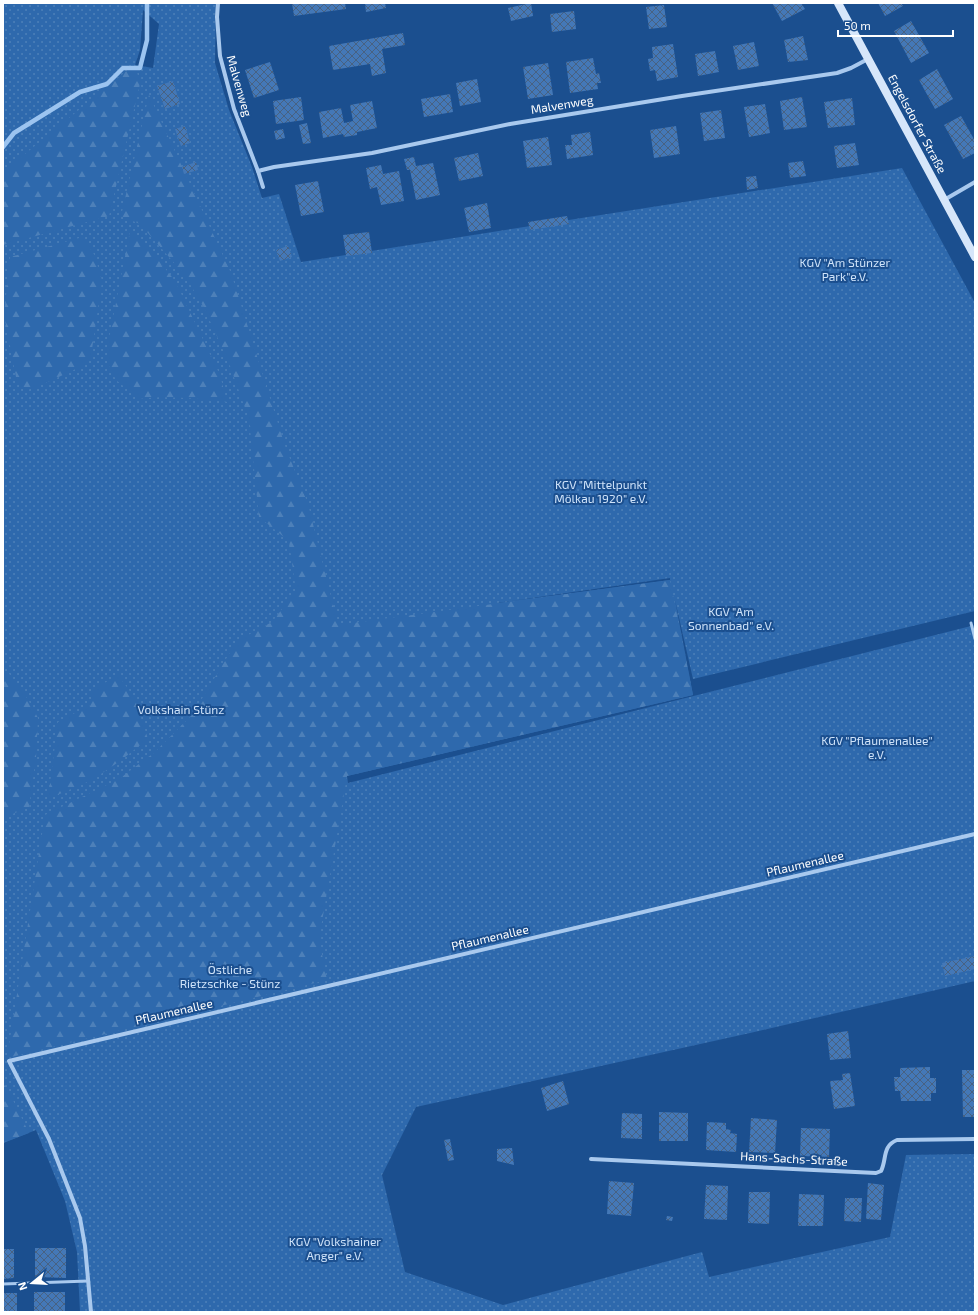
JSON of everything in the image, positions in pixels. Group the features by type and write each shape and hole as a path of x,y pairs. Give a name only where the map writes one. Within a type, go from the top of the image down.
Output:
{"street":[{"name":"Malvenweg","path":"218,3 220,56 234,109 263,187"},
{"name":"Engelsdorfer Straße","path":"838,3 975,257"},
{"name":"Malvenweg","path":"258,171 274,167 372,153 510,124 837,73 851,68 868,59"},
{"path":"944,200 975,182"},
{"name":"Pflaumenallee","path":"88,1281 85,1246 80,1218 49,1139 9,1061 975,834"},
{"name":"Hans-Sachs-Straße","path":"591,1159 876,1173 881,1171 884,1166 887,1148 891,1143 897,1140 975,1139"},
{"path":"88,1281 91,1312"}],"lane":[{"path":"971,623 975,639"},
{"path":"3,1284 88,1281"}],"green space":[{"name":"Östliche Rietzschke - Stünz","path":"3,3 216,3 215,63 229,110 252,167 262,198 279,194 301,262 902,168 975,303 975,611 693,679 675,600 693,695 347,776 348,783 975,625 975,981 750,1033 416,1107 382,1175 405,1272 503,1305 702,1252 709,1277 890,1237 906,1155 975,1154 975,1312 80,1312 77,1252 65,1201 36,1130 3,1143","holes":["143,10 159,24 153,68 135,65 140,50","670,578 670,580 497,603"]},
{"path":"135,64 140,84 109,216 3,245 3,172"},
{"path":"149,95 231,273 285,446 308,504 338,625 670,580 693,695 347,776 319,939 327,980 7,1058 45,815 119,779 155,752 192,715 237,641 272,622 296,591 289,541 259,517 249,419 230,366 203,306 184,274 140,224 121,216"},
{"path":"130,231 149,248 175,281 220,375 227,402 172,397 139,399 116,380 109,366 108,344"},
{"path":"83,237 95,256 102,281 91,356 82,366 25,391 16,377 4,315 10,257"},
{"path":"7,671 27,698 38,718 36,757 29,807 3,818 3,673"},
{"path":"118,675 134,697 148,739 120,761 92,780 48,799 58,722 90,705 94,689"},
{"path":"3,1084 7,1088 29,1133 3,1143"}],"building":[{"path":"292,3 345,3 346,9 294,16"},
{"path":"365,3 385,3 386,8 366,12"},
{"path":"531,3 533,16 511,21 508,8"},
{"path":"772,3 801,3 805,9 782,21"},
{"path":"878,3 901,3 903,6 885,16"},
{"path":"664,5 667,27 649,29 646,7"},
{"path":"574,11 576,29 552,32 550,14"},
{"path":"911,21 929,53 911,63 894,31"},
{"path":"403,33 405,45 382,49 386,73 372,76 370,64 333,70 329,46"},
{"path":"803,36 808,60 788,62 784,40"},
{"path":"754,42 759,66 738,70 733,46"},
{"path":"673,44 678,77 657,81 655,70 650,71 648,59 653,58 652,47"},
{"path":"715,51 719,72 698,76 695,54"},
{"path":"593,58 596,74 599,73 601,83 597,83 598,89 570,93 566,62"},
{"path":"270,62 279,90 254,98 245,70"},
{"path":"548,63 553,95 528,99 523,67"},
{"path":"937,69 953,99 935,109 919,80"},
{"path":"477,79 481,102 460,106 456,83"},
{"path":"173,81 180,104 165,109 157,86"},
{"path":"450,94 453,112 424,117 421,99"},
{"path":"301,97 304,120 276,124 273,101"},
{"path":"802,97 807,127 784,130 780,101"},
{"path":"852,98 855,125 828,128 824,102"},
{"path":"372,101 377,128 357,132 357,135 344,137 343,134 323,138 319,112 341,108 344,123 353,121 350,105"},
{"path":"765,104 770,133 749,137 744,107"},
{"path":"721,110 725,138 704,141 700,113"},
{"path":"961,116 975,141 975,153 963,159 944,125"},
{"path":"307,123 311,143 303,144 299,125"},
{"path":"185,126 190,143 181,146 175,129"},
{"path":"676,126 680,154 654,158 650,130"},
{"path":"283,129 285,138 276,140 274,131"},
{"path":"590,132 593,155 567,159 565,145 572,145 571,135"},
{"path":"548,137 552,165 527,168 523,141"},
{"path":"855,143 859,165 837,168 834,146"},
{"path":"478,153 483,176 459,181 454,158"},
{"path":"414,157 416,166 433,163 440,195 416,200 410,170 407,170 404,159"},
{"path":"803,161 806,176 790,178 788,163"},
{"path":"196,162 198,170 184,174 182,167"},
{"path":"381,165 383,174 399,171 404,201 381,205 377,187 370,189 366,168"},
{"path":"756,176 758,188 747,190 746,177"},
{"path":"318,181 324,212 301,216 295,185"},
{"path":"487,203 491,228 469,232 464,208"},
{"path":"567,216 569,224 530,230 528,222"},
{"path":"369,232 372,253 346,256 343,235"},
{"path":"288,246 292,257 280,261 276,250"},
{"path":"975,956 975,969 945,976 942,963"},
{"path":"848,1031 851,1058 830,1060 827,1034"},
{"path":"930,1067 930,1078 936,1078 936,1093 931,1093 931,1101 901,1101 900,1091 895,1091 894,1077 900,1077 900,1068"},
{"path":"962,1070 975,1070 975,1117 963,1117"},
{"path":"850,1073 855,1106 834,1109 830,1081 843,1080 842,1074"},
{"path":"563,1081 569,1104 547,1111 541,1088"},
{"path":"659,1112 688,1113 688,1141 659,1141"},
{"path":"622,1113 642,1114 642,1139 621,1138"},
{"path":"751,1118 777,1120 775,1153 749,1152"},
{"path":"707,1122 726,1123 726,1129 731,1130 730,1133 737,1134 736,1152 706,1150"},
{"path":"801,1128 830,1129 829,1157 800,1156"},
{"path":"450,1139 454,1160 448,1161 444,1140"},
{"path":"512,1148 514,1165 497,1161 497,1149"},
{"path":"609,1181 634,1183 631,1216 607,1214"},
{"path":"868,1183 884,1185 881,1220 866,1219"},
{"path":"706,1185 728,1186 727,1220 704,1219"},
{"path":"749,1192 770,1192 769,1224 748,1223"},
{"path":"799,1194 824,1195 823,1226 798,1226"},
{"path":"845,1198 862,1198 861,1222 844,1221"},
{"path":"667,1216 673,1217 672,1221 666,1220"},
{"path":"35,1248 66,1248 66,1278 35,1277"},
{"path":"3,1249 14,1249 14,1278 3,1279"},
{"path":"34,1292 65,1292 65,1312 34,1312"},
{"path":"3,1293 17,1293 17,1312 3,1312"}],"waterway":[{"path":"3,147 14,133 80,92 107,84 123,68 140,68 147,40 147,3"}],"park label":[{"name":"KGV \"Am Stünzer Park\"e.V.","path":"845,270"},
{"name":"KGV \"Mittelpunkt Mölkau 1920\" e.V.","path":"601,492"},
{"name":"KGV \"Am Sonnenbad\" e.V.","path":"731,619"},
{"name":"Volkshain Stünz","path":"181,710"},
{"name":"KGV \"Pflaumenallee\" e.V.","path":"877,748"},
{"name":"KGV \"Volkshainer Anger\" e.V.","path":"335,1249"}]}
